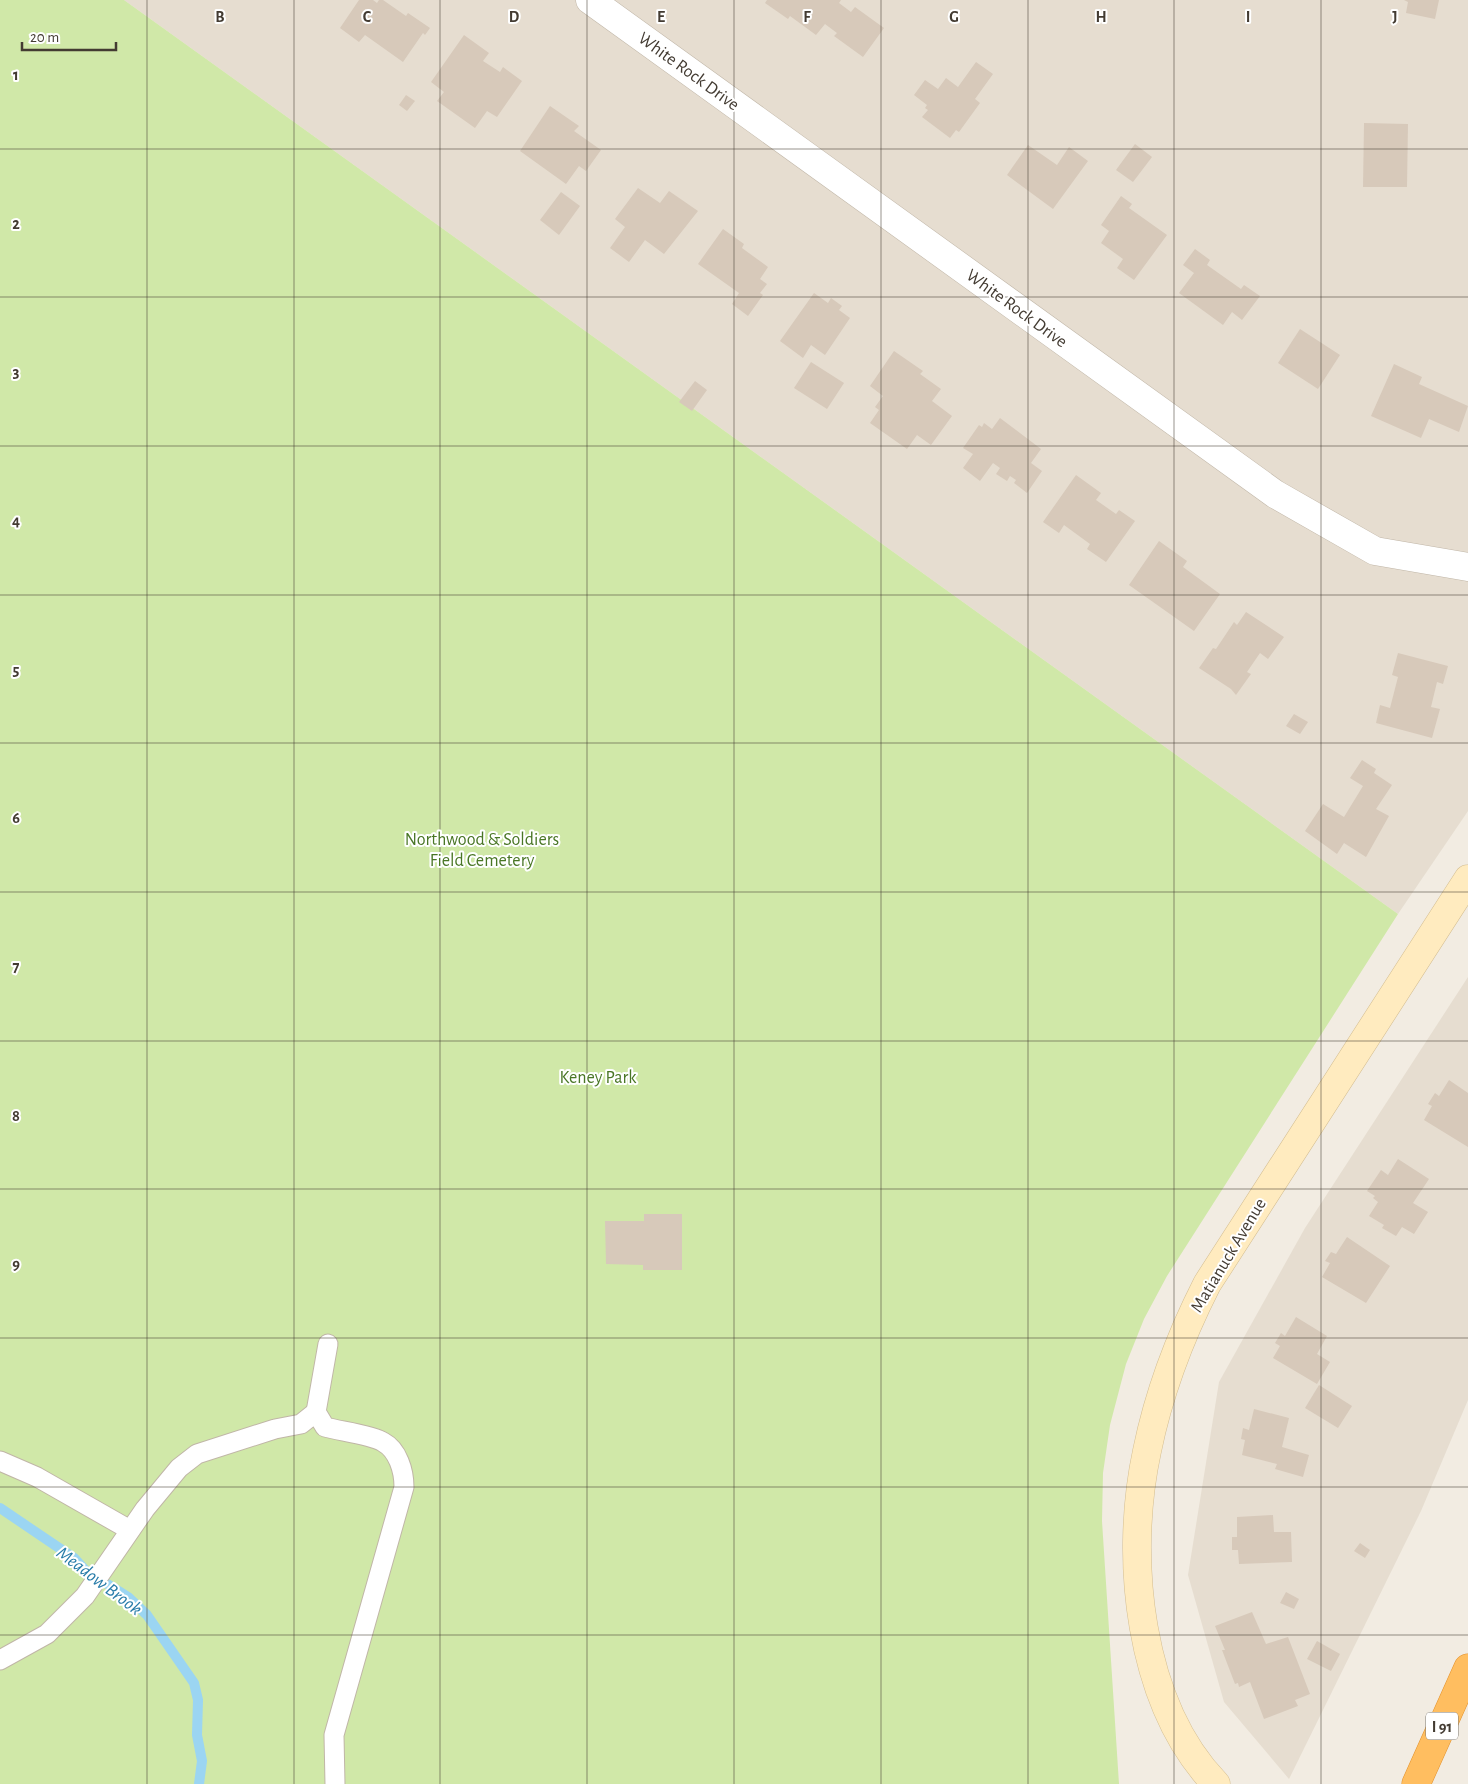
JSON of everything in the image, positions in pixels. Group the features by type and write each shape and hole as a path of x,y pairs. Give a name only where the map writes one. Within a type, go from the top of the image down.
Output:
{"highway":[{"name":"I 91","path":"1416,1784 1468,1668"}],"street":[{"name":"White Rock Drive","path":"590,0 1275,494 1375,551 1468,567"},
{"name":"Matianuck Avenue","path":"1213,1783 1195,1760 1171,1718 1153,1668 1142,1614 1138,1552 1142,1485 1146,1454 1162,1391 1186,1327 1207,1284 1468,879"}],"lane":[{"path":"328,1344 316,1412 325,1427 384,1442 396,1456 404,1472 404,1487 334,1735 335,1784"},
{"path":"0,1660 46,1634 85,1596 130,1530 179,1468 197,1454 275,1429 301,1424 316,1412"},
{"path":"0,1461 37,1477 130,1530"}],"shaded area":[{"path":"124,0 1468,0 1468,811 1398,914"},
{"path":"1468,977 1468,1400 1421,1511 1289,1779 1224,1702 1188,1575 1219,1382 1305,1228"}],"green space":[{"name":"Keney Park","path":"0,0 124,0 1398,914 1167,1276 1144,1319 1126,1364 1110,1425 1103,1473 1102,1521 1119,1784 0,1784"}],"building":[{"path":"359,0 373,0 377,3 379,0 383,0 406,16 408,13 430,28 425,35 423,33 403,62 365,35 359,42 340,28"},
{"path":"767,0 841,0 839,3 851,12 855,7 884,28 863,57 834,36 837,33 825,24 816,35 790,16 788,19 765,3"},
{"path":"1404,0 1439,0 1435,19 1406,13 1408,2"},
{"path":"464,35 489,53 483,61 500,72 503,67 522,81 497,117 487,111 475,128 437,101 444,92 431,82"},
{"path":"976,62 993,74 975,99 980,103 959,132 956,130 950,138 922,117 928,110 925,108 927,105 914,95 925,80 938,89 946,78 958,87"},
{"path":"406,95 415,101 407,111 399,105"},
{"path":"550,106 579,126 574,131 601,150 586,171 579,166 566,184 520,151"},
{"path":"1364,123 1408,124 1407,187 1363,187"},
{"path":"1135,144 1152,157 1133,182 1116,170"},
{"path":"1028,145 1057,165 1069,147 1088,161 1053,209 1007,175"},
{"path":"638,188 660,203 669,191 698,211 664,254 645,240 629,262 610,248 625,227 615,219"},
{"path":"561,192 580,206 559,235 540,220"},
{"path":"1121,196 1132,204 1129,208 1167,235 1134,280 1117,268 1123,259 1101,243 1109,231 1101,225"},
{"path":"723,229 744,244 742,248 768,267 760,279 767,284 760,293 763,295 748,316 732,304 739,293 698,264"},
{"path":"1195,249 1210,260 1207,265 1241,289 1244,285 1260,296 1242,320 1232,312 1223,325 1179,293 1194,273 1183,265"},
{"path":"814,293 828,303 831,298 842,306 839,310 850,318 825,355 811,345 803,358 780,341"},
{"path":"1300,329 1340,355 1318,389 1278,363"},
{"path":"894,351 923,371 920,374 941,389 932,401 952,416 931,445 917,435 907,449 870,423 879,410 875,407 883,396 870,386"},
{"path":"811,362 844,383 827,409 794,388"},
{"path":"1394,364 1422,377 1419,384 1468,406 1459,432 1429,419 1421,438 1371,416"},
{"path":"695,381 707,390 692,411 679,402"},
{"path":"1000,418 1041,449 1031,463 1042,471 1027,493 1014,483 1016,480 1010,476 1007,481 996,474 1000,468 993,463 980,481 963,468 973,454 963,448 979,425 982,427 984,423 992,429"},
{"path":"1076,475 1101,493 1096,500 1116,514 1119,510 1135,521 1106,562 1087,549 1090,544 1064,525 1059,533 1043,522"},
{"path":"1159,541 1187,561 1183,567 1220,594 1194,631 1129,585"},
{"path":"1246,612 1284,637 1268,659 1260,653 1247,672 1251,674 1236,695 1231,689 1199,668 1213,648 1216,649 1234,622 1237,625"},
{"path":"1398,653 1448,666 1443,684 1437,682 1431,707 1440,709 1432,738 1376,723 1380,705 1390,708 1398,677 1392,675"},
{"path":"1294,714 1308,722 1300,734 1286,726"},
{"path":"1362,760 1376,769 1374,773 1392,785 1376,809 1389,816 1366,857 1344,843 1337,854 1305,831 1323,804 1344,817 1363,786 1350,778"},
{"path":"1449,1080 1468,1093 1468,1147 1424,1120 1432,1106 1428,1104 1435,1093 1439,1096"},
{"path":"1398,1159 1429,1179 1413,1203 1428,1212 1414,1234 1402,1227 1396,1236 1382,1228 1384,1225 1369,1216 1378,1202 1373,1198 1375,1196 1367,1191 1381,1170 1388,1175"},
{"path":"644,1214 682,1214 682,1270 643,1270 643,1265 606,1264 605,1221 644,1221"},
{"path":"1347,1237 1390,1266 1366,1303 1322,1277 1330,1263 1325,1261 1331,1252 1336,1254"},
{"path":"1296,1317 1327,1336 1317,1354 1330,1362 1317,1384 1273,1358 1280,1346 1275,1343 1281,1333 1285,1336"},
{"path":"1319,1385 1352,1406 1338,1428 1305,1408"},
{"path":"1254,1409 1289,1418 1282,1447 1309,1455 1303,1477 1275,1469 1277,1464 1242,1455 1245,1440 1241,1439 1243,1428 1249,1430"},
{"path":"1273,1515 1274,1532 1291,1532 1292,1562 1239,1564 1238,1550 1232,1550 1232,1537 1237,1537 1237,1517"},
{"path":"1360,1543 1370,1550 1365,1558 1354,1551"},
{"path":"1286,1592 1299,1599 1294,1609 1280,1603"},
{"path":"1252,1612 1266,1644 1288,1637 1310,1694 1295,1700 1298,1706 1264,1719 1250,1682 1239,1687 1238,1683 1235,1684 1222,1650 1225,1650 1215,1626"},
{"path":"1317,1641 1340,1654 1331,1671 1307,1659"}],"waterway":[{"name":"Meadow Brook","path":"0,1508 74,1558 85,1570 128,1597 147,1615 194,1683 198,1700 197,1735 202,1761 199,1784"}],"park label":[{"name":"Northwood & Soldiers Field Cemetery","path":"482,850"}]}
